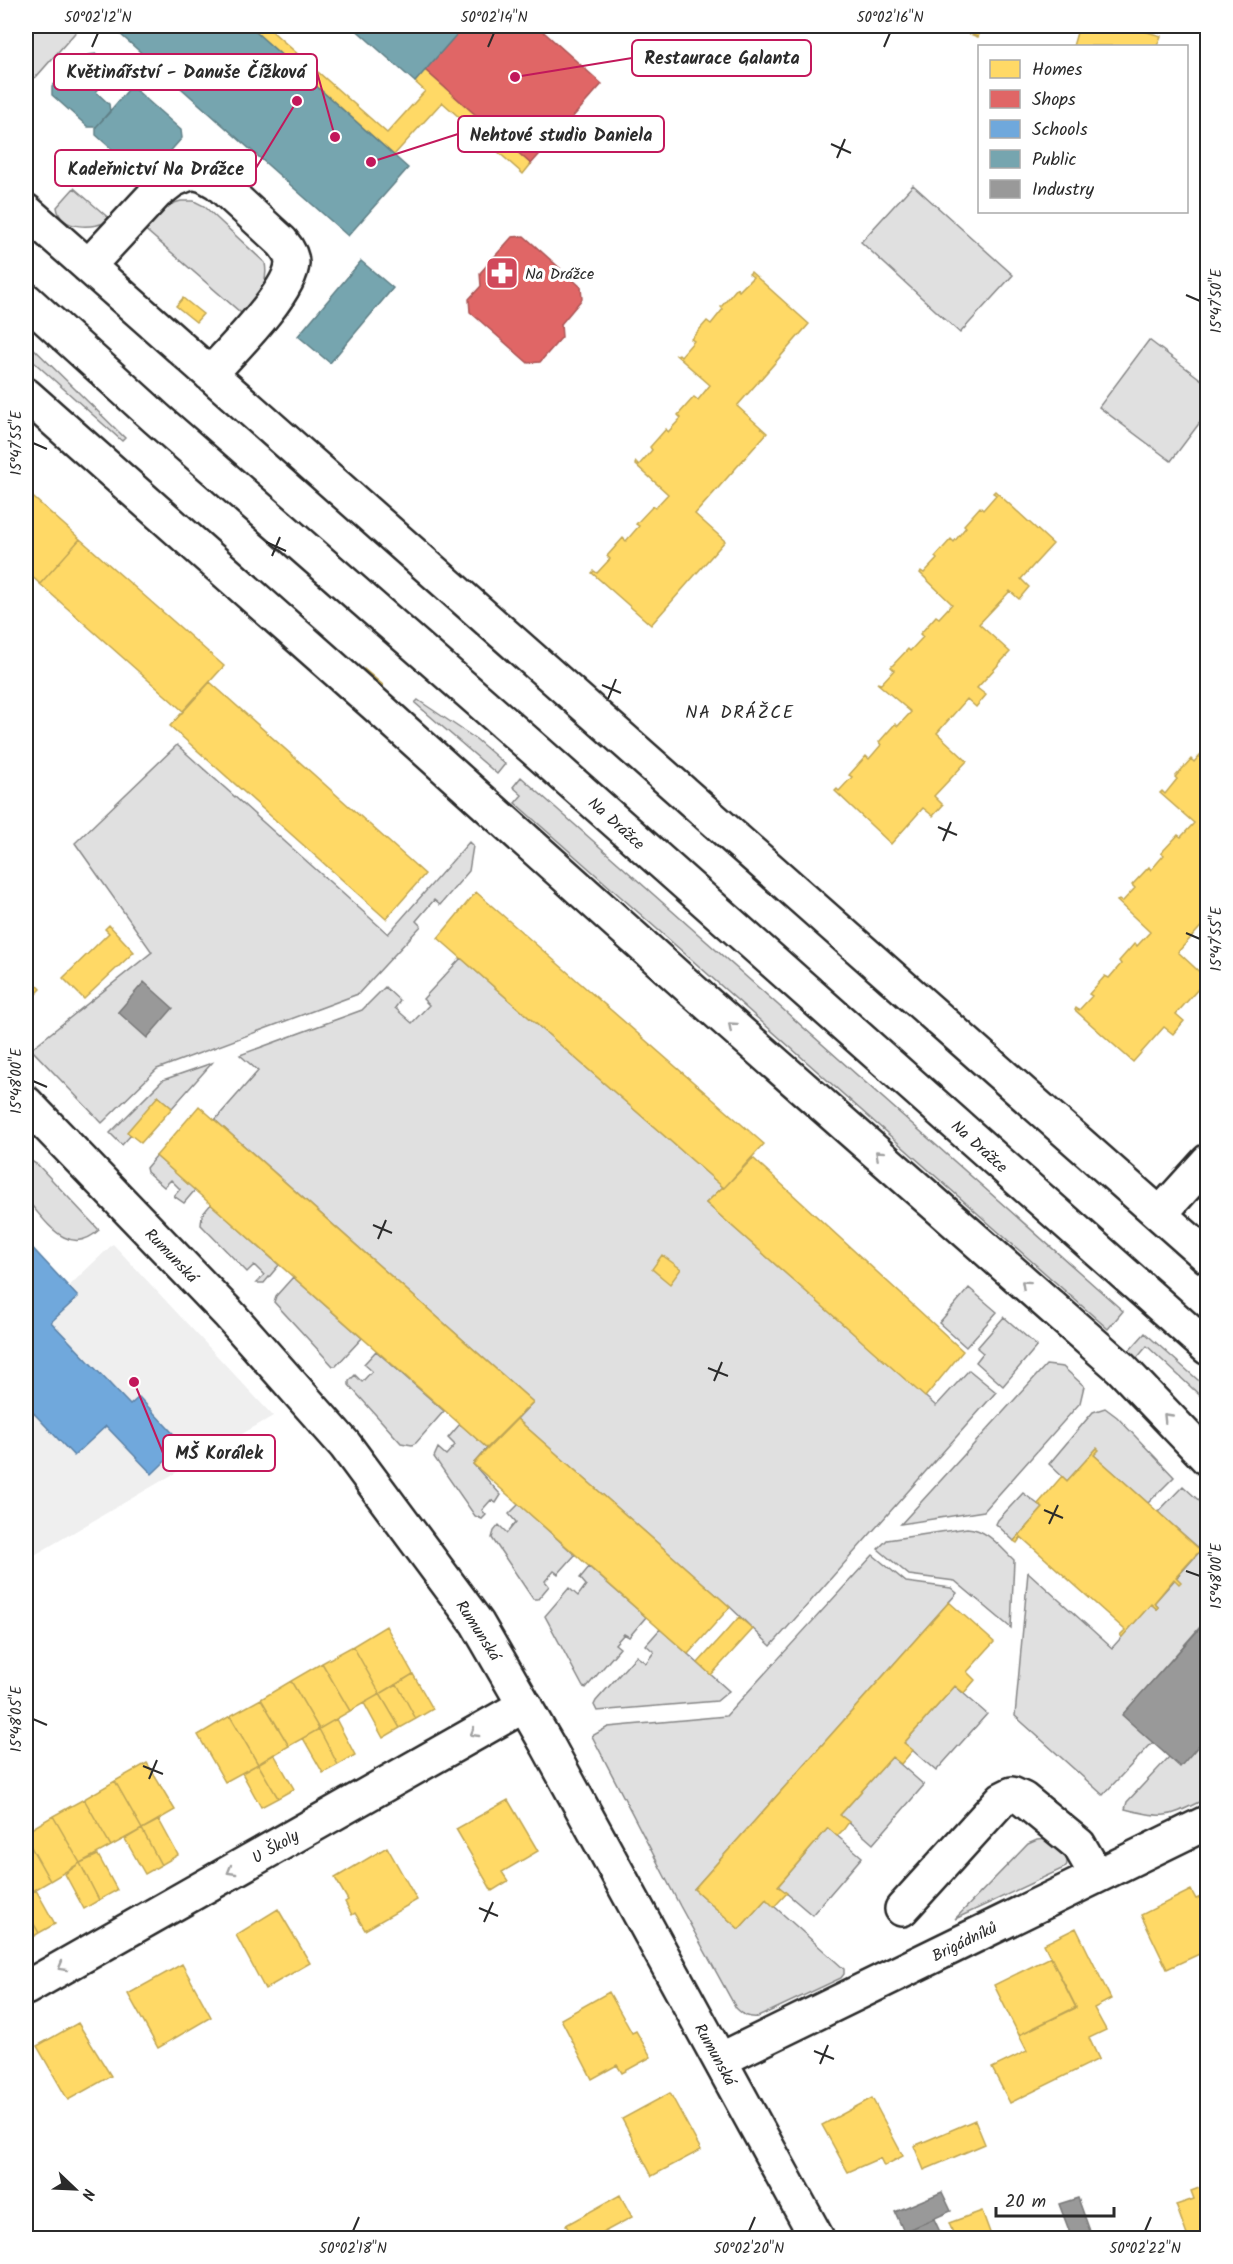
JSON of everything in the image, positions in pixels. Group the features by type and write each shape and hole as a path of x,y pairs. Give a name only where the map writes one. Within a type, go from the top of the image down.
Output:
{"street":[{"path":"88,266 156,193 173,180 192,172 204,175 218,183 282,242 288,249 292,264 288,280 283,288 251,330 210,374"},
{"path":"26,211 1208,1257"},
{"name":"Na Drážce","path":"26,300 156,418 551,764 1208,1348"},
{"path":"26,395 380,709 701,999 1121,1368 1208,1459"},
{"name":"Rumunská","path":"26,1103 228,1313 345,1444 477,1623 525,1705 817,2238"},
{"path":"1160,1214 1208,1161"},
{"name":"U Školy","path":"26,1988 525,1705"},
{"path":"902,1909 1002,1799 1012,1794 1023,1799 1079,1845 1097,1876"},
{"name":"Brigádníků","path":"720,2060 1208,1822"}],"shaded area":[{"path":"26,26 81,26 36,77 26,81"},
{"path":"913,185 1013,275 960,333 861,242"},
{"path":"74,188 111,220 96,225 79,226 64,220 57,207"},
{"path":"181,201 194,201 204,206 265,263 264,285 247,318 141,226 164,208"},
{"path":"1149,340 1207,384 1207,413 1171,461 1099,407"},
{"path":"26,341 125,438 122,441 26,355"},
{"path":"418,700 476,739 505,764 497,774 415,703"},
{"path":"177,745 388,934 469,842 473,846 469,871 440,905 434,900 416,921 421,926 358,994 157,1069 102,1123 31,1049 152,952 75,843"},
{"path":"521,777 1123,1311 1108,1329 515,803 522,795 513,787"},
{"path":"461,958 723,1187 706,1203 936,1406 969,1370 996,1392 771,1646 517,1419 533,1402 215,1120 258,1071 240,1055 362,1010 385,987 400,1001 395,1008 412,1023 429,1005 423,999"},
{"path":"212,1063 172,1108 158,1096 122,1145 110,1133 163,1080"},
{"path":"156,1156 195,1190 184,1203 174,1196 180,1189 171,1180 164,1187 147,1172 146,1168"},
{"path":"26,1158 38,1165 99,1230 88,1238 77,1240 58,1234 26,1199"},
{"path":"211,1204 279,1265 264,1283 256,1283 264,1275 254,1265 247,1272 201,1225 202,1215"},
{"path":"26,1241 69,1286 113,1244 273,1416 26,1560"},
{"path":"293,1277 362,1338 336,1366 333,1366 274,1302 276,1296"},
{"path":"969,1288 997,1312 966,1347 939,1323"},
{"path":"1004,1317 1037,1346 1003,1386 976,1362 983,1353 977,1348"},
{"path":"1145,1333 1207,1388 1207,1402 1147,1346 1137,1358 1129,1351"},
{"path":"376,1351 444,1411 412,1445 401,1443 349,1385 349,1381 355,1375 362,1382 372,1371 364,1364"},
{"path":"1046,1365 1063,1367 1084,1386 1080,1403 984,1511 901,1524"},
{"path":"1105,1408 1117,1417 1174,1477 1148,1503 1094,1455 1097,1448 1067,1481 1049,1464 1093,1412"},
{"path":"460,1424 487,1448 473,1464 501,1495 496,1503 491,1500 482,1510 486,1515 482,1519 475,1516 434,1457 438,1448 446,1455 455,1445 448,1438"},
{"path":"1183,1486 1207,1508 1207,1619 1123,1715 1153,1742 1103,1795 1015,1716 1028,1572 1112,1648 1151,1604 1157,1609 1154,1603 1201,1550 1158,1512"},
{"path":"1023,1493 1043,1508 1014,1541 996,1524"},
{"path":"519,1504 575,1555 558,1574 554,1571 545,1581 549,1586 538,1599 533,1599 492,1538 499,1525 507,1533 516,1522 509,1514"},
{"path":"967,1528 987,1535 1014,1560 1011,1628 955,1581 909,1575 878,1549 887,1540"},
{"path":"873,1555 906,1582 951,1588 957,1593 694,1889 739,1929 766,1899 844,1969 841,1978 758,2017 748,2016 736,2008 592,1736 608,1727 726,1716"},
{"path":"589,1567 646,1617 629,1637 624,1634 615,1644 620,1648 586,1688 583,1687 545,1616 569,1588 578,1596 586,1585 580,1578"},
{"path":"660,1629 729,1691 717,1701 597,1711 594,1705 596,1701 636,1656 646,1663 654,1652 646,1645"},
{"path":"955,1686 987,1714 936,1771 904,1743"},
{"path":"1207,1735 1207,1798 1168,1815 1150,1815 1125,1809 1127,1802 1169,1757"},
{"path":"892,1757 924,1785 873,1844 840,1815"},
{"path":"828,1828 862,1857 812,1915 778,1886"},
{"path":"1049,1839 1065,1854 1066,1867 955,1919 1028,1844 1037,1840"}],"building: Homes":[{"path":"249,26 266,26 387,133 425,91 415,82 425,70 531,164 523,174 442,102 394,155"},
{"path":"948,26 983,26 978,37"},
{"path":"1079,26 1127,26 1161,36 1157,45 1073,45"},
{"path":"751,272 809,324 737,406 767,433 695,514 725,541 651,625 592,573 594,571 597,573 610,559 607,556 623,538 626,541 639,526 636,524 668,494 635,464 636,462 639,465 652,450 650,447 666,429 668,432 681,418 678,415 694,397 698,400 710,385 676,355 681,356 694,341 691,339 707,321 711,324 723,309 721,307 737,288 739,291 753,277 749,274"},
{"path":"183,298 203,314 196,322 176,306"},
{"path":"26,491 80,539 40,584 26,571"},
{"path":"995,491 1053,544 1021,579 1029,587 1019,599 1010,591 979,624 1010,652 977,688 986,695 976,707 967,699 937,733 967,761 934,796 943,805 933,816 923,808 891,844 835,791 837,789 839,791 852,777 849,775 866,756 869,759 881,745 879,742 895,724 898,726 911,712 877,683 881,684 894,670 891,667 923,637 920,634 936,616 939,618 952,604 920,573 921,571 924,573 937,559 935,557 951,539 954,542 966,527 964,525 980,507 983,510 996,495 993,493"},
{"path":"80,539 224,666 183,711 40,584"},
{"path":"364,669 383,685 376,693 357,677"},
{"path":"210,682 425,874 386,919 170,726"},
{"path":"1208,741 1208,919 1178,952 1207,979 1176,1014 1184,1021 1173,1034 1164,1027 1133,1062 1075,1010 1076,1008 1079,1010 1092,996 1089,994 1105,976 1109,978 1121,964 1119,961 1135,943 1137,946 1150,932 1117,901 1122,902 1135,888 1132,885 1149,867 1151,870 1164,855 1161,853 1178,835 1181,837 1194,823 1160,793 1162,791 1165,794 1177,779 1175,777 1191,759 1194,762 1207,747 1204,744"},
{"path":"476,892 764,1144 724,1188 438,938"},
{"path":"109,925 134,952 84,999 63,978 109,933 105,929"},
{"path":"26,973 41,989 26,1004"},
{"path":"158,1096 172,1108 141,1143 127,1132"},
{"path":"199,1106 533,1402 487,1448 156,1156"},
{"path":"753,1158 963,1351 925,1397 706,1203"},
{"path":"662,1255 681,1269 670,1284 652,1269"},
{"path":"517,1419 730,1607 688,1654 473,1464"},
{"path":"1097,1448 1099,1450 1094,1455 1198,1548 1202,1543 1205,1545 1176,1577 1181,1582 1179,1584 1174,1579 1154,1603 1157,1609 1151,1604 1122,1637 1120,1635 1125,1630 1021,1537 1017,1543 1014,1541 1043,1508 1038,1504 1062,1476 1067,1481"},
{"path":"949,1602 994,1642 967,1672 975,1680 964,1693 955,1686 904,1743 913,1750 901,1764 892,1757 840,1815 849,1822 844,1829 837,1836 828,1828 778,1886 787,1893 774,1907 766,1899 739,1929 694,1889"},
{"path":"739,1617 753,1629 711,1675 698,1663"},
{"path":"386,1626 413,1674 380,1694 353,1646"},
{"path":"353,1646 380,1694 350,1711 322,1663"},
{"path":"322,1663 350,1711 319,1729 291,1681"},
{"path":"413,1674 433,1709 416,1719 397,1684"},
{"path":"291,1681 319,1729 289,1746 261,1699"},
{"path":"397,1684 416,1719 400,1728 380,1694"},
{"path":"380,1694 400,1728 383,1738 364,1703"},
{"path":"261,1699 289,1746 258,1764 230,1716"},
{"path":"230,1716 258,1764 225,1782 198,1735"},
{"path":"336,1719 355,1755 338,1765 319,1729"},
{"path":"319,1729 338,1765 323,1773 303,1738"},
{"path":"274,1754 294,1789 278,1798 258,1764"},
{"path":"147,1763 175,1810 142,1829 115,1781"},
{"path":"258,1764 278,1798 261,1807 242,1773"},
{"path":"115,1781 142,1829 111,1846 84,1799"},
{"path":"84,1799 111,1846 80,1863 53,1816"},
{"path":"508,1800 538,1851 502,1872 508,1881 492,1891 456,1829"},
{"path":"53,1816 80,1863 50,1881 26,1838 26,1832"},
{"path":"159,1820 178,1855 161,1865 142,1829"},
{"path":"142,1829 161,1865 145,1874 125,1839"},
{"path":"26,1838 50,1881 26,1895"},
{"path":"387,1847 417,1900 365,1930 355,1913 352,1915 345,1902 348,1900 335,1878"},
{"path":"98,1855 117,1890 99,1900 80,1863"},
{"path":"80,1863 99,1900 84,1909 65,1874"},
{"path":"36,1890 55,1924 39,1933 26,1910 26,1895"},
{"path":"1191,1890 1196,1899 1208,1894 1208,1950 1167,1969 1141,1915"},
{"path":"278,1909 310,1963 265,1989 236,1935"},
{"path":"26,1910 39,1933 26,1941"},
{"path":"1076,1928 1111,1999 1094,2008 1106,2030 1089,2038 1099,2059 1010,2103 992,2068 1027,2051 1019,2035 1076,2008 1044,1944"},
{"path":"1051,1957 1076,2007 1019,2035 994,1985"},
{"path":"182,1964 211,2017 158,2048 128,1994"},
{"path":"609,1992 632,2033 636,2031 651,2057 622,2073 617,2065 592,2079 561,2019"},
{"path":"78,2023 111,2076 68,2100 37,2046"},
{"path":"670,2093 701,2150 652,2176 622,2119"},
{"path":"872,2098 903,2156 884,2166 880,2158 848,2172 822,2125"},
{"path":"975,2120 985,2144 924,2170 914,2146"},
{"path":"1207,2185 1208,2238 1188,2238 1176,2205 1194,2199 1191,2191"},
{"path":"620,2195 632,2217 593,2238 573,2238 566,2225"},
{"path":"982,2211 992,2238 955,2238 949,2223"}],"building: Shops":[{"path":"464,26 537,26 602,84 531,164 425,70"},
{"path":"524,236 581,287 582,299 561,324 562,337 540,362 528,363 470,312 469,299 481,286 480,273 512,237"}],"building: Schools":[{"path":"26,1241 78,1297 51,1322 130,1405 139,1397 183,1444 152,1474 106,1426 74,1456 26,1405"}],"building: Public":[{"path":"111,26 249,26 408,168 348,236"},
{"path":"352,26 464,26 415,82"},
{"path":"96,54 111,68 111,75 96,92 109,104 110,112 96,127 88,127 52,95 52,87 68,68 76,68 88,55"},
{"path":"128,90 136,90 181,130 182,138 150,174 141,175 96,135 96,127"},
{"path":"361,261 393,288 330,363 298,336"}],"building: Industry":[{"path":"144,982 173,1008 147,1038 118,1012"},
{"path":"1208,1619 1208,1735 1180,1767 1122,1715"},
{"path":"942,2192 951,2211 904,2232 895,2212"},
{"path":"1078,2198 1090,2231 1072,2238 1059,2204"},
{"path":"934,2219 942,2236 907,2238 904,2232"}],"place":[{"name":"Restaurace Galanta","path":"515,77"},
{"name":"Kadeřnictví Na Drážce","path":"297,101"},
{"name":"Květinářství - Danuše Čížková","path":"335,137"},
{"name":"Nehtové studio Daniela","path":"371,162"},
{"name":"Na Drážce","path":"502,273"},
{"name":"MŠ Korálek","path":"134,1382"}],"district":[{"name":"NA DRÁŽCE","path":"740,712"}]}
